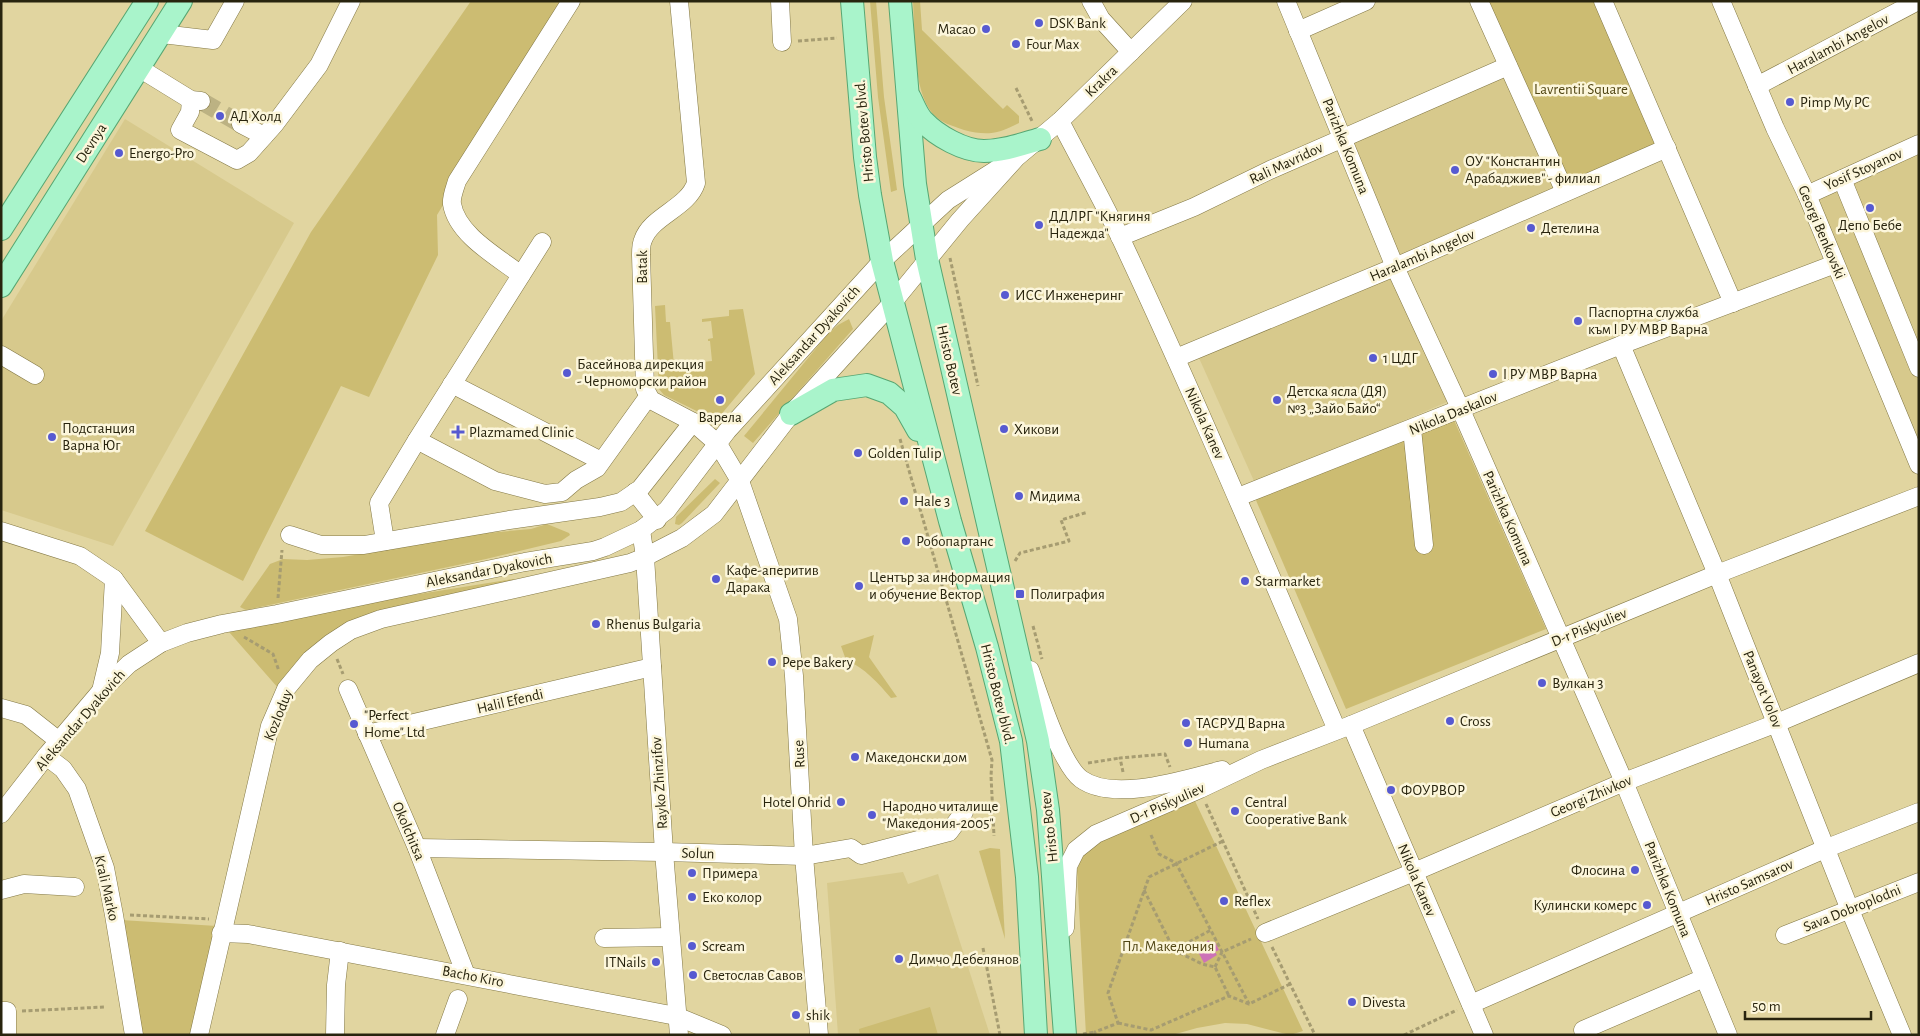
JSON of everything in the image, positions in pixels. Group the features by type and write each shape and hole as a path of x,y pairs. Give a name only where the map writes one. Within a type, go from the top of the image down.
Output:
{"main road":[{"name":"Devnya","path":"1,229 147,1"},
{"name":"Devnya","path":"1,286 162,34 181,1"},
{"name":"Hristo Botev blvd.","path":"852,1 870,195 882,261"},
{"path":"900,1 915,184 927,259 1022,624"},
{"path":"907,88 914,108 922,121 937,133 964,147 982,151 1005,149 1040,139"},
{"path":"882,261 933,457"},
{"path":"791,414 833,390 867,385 879,388 889,393 905,407 933,457"},
{"name":"Hristo Botev blvd.","path":"933,457 987,647 1010,741 1027,876 1036,1035"},
{"name":"Hristo Botev","path":"1022,624 1048,810 1065,1035"}],"street":[{"path":"162,34 212,40 235,1"},
{"path":"139,68 196,101 180,130 237,160 250,153 319,66 351,1"},
{"path":"520,275 468,235 457,219 452,202 457,181 571,1"},
{"name":"Batak","path":"648,397 645,389 641,255 643,240 650,229 691,194 696,183 679,1"},
{"path":"780,1 782,42"},
{"path":"1091,1 1101,19 1131,52"},
{"name":"Krakra","path":"921,226 948,200 1018,157 1040,139 1183,1"},
{"name":"Parizhka Komuna","path":"1286,1 1395,267 1461,410 1624,782 1728,1035"},
{"path":"1298,31 1366,1"},
{"path":"1480,1 1565,192"},
{"path":"1603,1 1733,303"},
{"name":"Georgi Benkovski","path":"1720,1 1775,128 1807,195 1919,465"},
{"name":"Haralambi Angelov","path":"1757,86 1918,1"},
{"name":"Rali Mavridov","path":"1120,237 1194,207 1343,137 1508,66"},
{"name":"Nikola Kanev","path":"1060,121 1120,237 1344,728 1414,872 1484,1035"},
{"path":"242,124 264,136"},
{"name":"Yosif Stoyanov","path":"1807,195 1919,144"},
{"name":"Haralambi Angelov","path":"1176,358 1395,267 1667,148"},
{"name":"Krakra","path":"927,259 1018,157"},
{"path":"1842,179 1919,368"},
{"name":"Aleksandar Dyakovich","path":"1,814 46,756 101,691 129,664 161,643 187,633 222,624 605,547 642,530 657,520 667,510 727,431 882,261 921,226"},
{"path":"385,542 379,503 542,242"},
{"path":"605,547 645,557 682,538 714,514 791,414 893,302 927,259"},
{"name":"Nikola Daskalov","path":"1238,497 1621,345 1835,264"},
{"name":"Panayot Volov","path":"1621,345 1717,574 1850,910 1902,1035"},
{"path":"1,355 35,375"},
{"path":"452,384 601,461"},
{"path":"417,440 496,481 545,494 562,492 576,480 592,472 648,397 650,400 693,422 718,444 740,481"},
{"path":"1900,421 1919,437"},
{"path":"286,541 321,545 364,545 621,502 640,489 693,422"},
{"path":"1412,429 1424,545"},
{"name":"Ruse","path":"740,481 788,619 794,676 804,856 819,1035"},
{"path":"635,492 657,520"},
{"name":"D-r Piskyuliev","path":"1063,990 1068,866 1076,850 1096,834 1261,760 1344,728 1717,574 1919,496"},
{"name":"Rayko Zhinzifov","path":"642,530 664,852 666,928 678,1035"},
{"path":"1,531 80,556 114,579 161,643"},
{"name":"Kozloduy","path":"199,1035 270,726 286,689 310,660 351,630 381,618 645,557"},
{"path":"101,691 110,653 114,579"},
{"path":"1022,624 1056,738 1075,772"},
{"name":"Georgi Zhivkov","path":"1265,933 1414,872 1624,782 1777,723 1919,663"},
{"name":"Halil Efendi","path":"367,734 652,667"},
{"name":"Okolchitsa","path":"348,689 417,848 466,975"},
{"path":"1,708 26,715 59,741"},
{"name":"Krali Marko","path":"46,756 63,769 77,789 105,868 134,1035"},
{"name":"D-r Piskyuliev","path":"1075,772 1096,786 1110,789 1141,788 1177,782 1261,760"},
{"name":"Solun","path":"417,848 804,856 851,848 861,855 949,832 964,812"},
{"name":"Hristo Samsarov","path":"1471,1004 1826,848 1919,812"},
{"name":"Sava Dobroplodni","path":"1785,935 1919,882"},
{"path":"1,890 24,884 75,887"},
{"name":"Bacho Kiro","path":"223,926 248,934 676,1016 722,1035"},
{"path":"604,938 666,928"},
{"path":"335,1035 336,985 340,951"},
{"path":"1583,1030 1704,978"},
{"path":"445,1035 458,999"},
{"path":"4,1011 7,1035"}],"path":[{"path":"782,42 855,37"},
{"path":"1016,88 1040,139"},
{"path":"950,257 978,386"},
{"path":"898,433 992,760 994,836"},
{"path":"1020,553 1069,541 1061,520 1088,512"},
{"path":"277,614 286,541"},
{"path":"1014,551 1018,570"},
{"path":"222,624 273,654 286,689"},
{"path":"1022,624 1043,663"},
{"path":"331,643 348,689"},
{"path":"1075,772 1120,758 1165,754 1177,782"},
{"path":"1120,758 1123,773"},
{"path":"1200,789 1265,933 1315,1035"},
{"path":"1151,835 1159,854 1176,864 1249,1004"},
{"path":"1118,1023 1108,993 1148,877 1223,841"},
{"path":"1144,889 1174,950 1202,964 1215,967"},
{"path":"114,915 223,926"},
{"path":"1174,950 1211,930"},
{"path":"1215,967 1222,952 1265,933"},
{"path":"984,948 1000,1035"},
{"path":"1215,967 1229,996 1249,1004 1290,984"},
{"path":"1095,1035 1095,1032 1118,1023 1151,1030 1229,996"},
{"path":"1404,1035 1471,1004"},
{"path":"4,1011 105,1007"}],"shaded area":[{"name":"ОУ \"Константин Арабаджиев\" - филиал","path":"1508,66 1565,192 1395,267 1343,137"},
{"path":"125,119 294,223 113,546 1,510 1,321"},
{"path":"1919,144 1919,437 1900,421 1807,195"},
{"path":"1391,277 1447,402 1354,442 1254,481 1199,358"},
{"name":"Димчо Дебелянов","path":"903,872 908,884 938,874 990,1035 838,1035 827,883"},
{"path":"1209,940 1211,944 1215,942 1219,950 1215,952 1217,955 1204,963 1196,948"}],"green space":[{"path":"471,1 567,1 437,215 438,255 369,397 341,386 243,581 145,531 311,232"},
{"path":"870,1 876,1 884,97 897,190 891,192 878,97"},
{"path":"913,1 920,1 922,30 1003,109 1007,105 1019,116 1019,123 998,132 979,133 951,126 933,114 926,104 918,76"},
{"name":"Lavrentii Square","path":"1485,1 1598,1 1662,145 1567,186"},
{"path":"665,305 666,322 670,322 674,365 712,361 710,341 708,341 708,339 713,338 711,321 702,322 702,319 729,316 729,310 743,309 755,374 719,417 711,418 664,395 659,389 655,306"},
{"path":"849,319 853,329 753,443 744,436 827,335 838,325"},
{"path":"1454,420 1546,629 1346,709 1255,498"},
{"path":"715,479 720,483 682,523 679,525 675,524 676,517"},
{"path":"547,524 570,535 561,541 486,559 246,610 240,607 270,564 283,559 307,560 343,557 401,547 433,538 531,529"},
{"path":"513,579 518,586 381,618 279,689 222,624 332,608"},
{"path":"874,635 869,657 897,697 891,698 876,681 853,663 846,660 841,646"},
{"name":"Пл. Македония","path":"1195,801 1303,1031 1290,1035 1247,1024 1225,1023 1172,1035 1086,1035 1077,871 1081,858 1091,846"},
{"path":"990,848 1000,849 1005,939 979,851"},
{"path":"121,920 217,926 191,1035 138,1035"},
{"path":"930,1007 938,1035 860,1035 859,1029"}],"tunnel":[{"path":"201,101 241,124"}],"place":[{"name":"DSK Bank","path":"1039,23"},
{"name":"Macao","path":"986,29"},
{"name":"Four Max","path":"1016,44"},
{"name":"Pimp My PC","path":"1790,102"},
{"name":"АД Холд","path":"220,116"},
{"name":"Energo-Pro","path":"119,153"},
{"name":"ОУ \"Константин Арабаджиев\" - филиал","path":"1455,170"},
{"name":"Депо Бебе","path":"1870,208"},
{"name":"ДДЛРГ \"Княгиня Надежда\"","path":"1039,225"},
{"name":"Детелина","path":"1531,228"},
{"name":"ИСС Инженеринг","path":"1005,295"},
{"name":"Паспортна служба към I РУ МВР Варна","path":"1578,321"},
{"name":"1 ЦДГ","path":"1373,358"},
{"name":"Басейнова дирекция - Черноморски район","path":"567,373"},
{"name":"I РУ МВР Варна","path":"1493,374"},
{"name":"Варела","path":"720,400"},
{"name":"Детска ясла (ДЯ) №3 „Зайо Байо“","path":"1277,400"},
{"name":"Хикови","path":"1004,429"},
{"name":"Plazmamed Clinic","path":"458,432"},
{"name":"Подстанция Варна Юг","path":"52,437"},
{"name":"Golden Tulip","path":"858,453"},
{"name":"Мидима","path":"1019,496"},
{"name":"Hale 3","path":"904,501"},
{"name":"Робопартанс","path":"906,541"},
{"name":"Кафе-аперитив Дарака","path":"716,579"},
{"name":"Starmarket","path":"1245,581"},
{"name":"Център за информация и обучение Вектор","path":"859,586"},
{"name":"Полиграфия","path":"1020,594"},
{"name":"Rhenus Bulgaria","path":"596,624"},
{"name":"Pepe Bakery","path":"772,662"},
{"name":"Вулкан 3","path":"1542,683"},
{"name":"Cross","path":"1450,721"},
{"name":"ТАСРУД Варна","path":"1186,723"},
{"name":"\"Perfect Home\" Ltd","path":"354,724"},
{"name":"Humana","path":"1188,743"},
{"name":"Македонски дом","path":"855,757"},
{"name":"ФОУРВОР","path":"1391,790"},
{"name":"Hotel Ohrid","path":"841,802"},
{"name":"Central Cooperative Bank","path":"1235,811"},
{"name":"Народно читалище \"Македония-2005\"","path":"872,815"},
{"name":"Флосина","path":"1635,870"},
{"name":"Примера","path":"692,873"},
{"name":"Еко колор","path":"692,897"},
{"name":"Reflex","path":"1224,901"},
{"name":"Кулински комерс","path":"1647,905"},
{"name":"Scream","path":"692,946"},
{"name":"Димчо Дебелянов","path":"899,959"},
{"name":"ITNails","path":"656,962"},
{"name":"Светослав Савов","path":"693,975"},
{"name":"Divesta","path":"1352,1002"},
{"name":"shik","path":"796,1015"}]}
